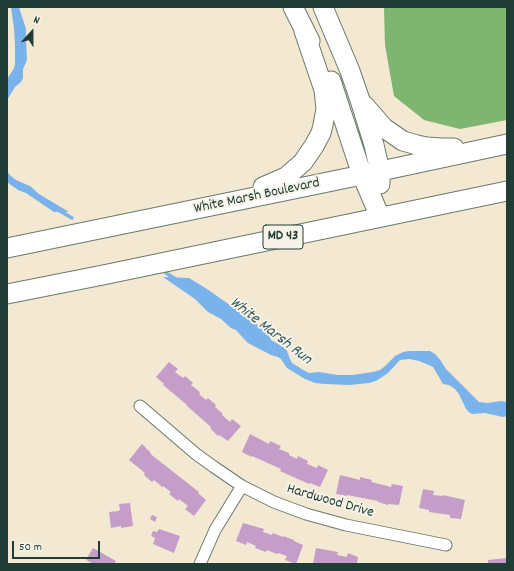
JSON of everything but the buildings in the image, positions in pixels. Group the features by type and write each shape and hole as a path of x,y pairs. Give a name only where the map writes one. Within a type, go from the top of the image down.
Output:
{"highway":[{"path":"293,7 304,31 328,73 371,173 380,217"},
{"path":"323,7 350,72 374,145 371,173"},
{"path":"207,207 272,184 286,177 303,162 314,146 321,133 323,125 326,109 325,96 304,31"},
{"path":"360,100 384,128 398,138 409,143 441,148 502,145"},
{"name":"White Marsh Boulevard","path":"7,248 502,145"},
{"name":"MD 43","path":"7,294 507,191"}],"street":[{"name":"Hardwood Drive","path":"140,406 196,454 214,467 242,486 274,502 306,514 346,525 446,545"},
{"path":"200,564 215,530 242,486"}],"green space":[{"path":"384,7 507,7 507,120 460,129 424,120 394,96 385,45"}],"water":[{"path":"11,7 19,7 26,29 27,60 23,69 23,78 21,82 15,87 7,100 7,79 15,65 14,29"},
{"path":"7,172 16,180 30,186 39,194 69,212 54,212 26,193 18,190 7,182"},
{"name":"White Marsh Run","path":"163,277 189,278 207,289 264,329 269,334 271,340 285,348 292,363 309,373 319,372 338,375 352,375 373,372 380,370 395,356 403,352 430,351 435,354 446,369 479,402 507,402 507,416 503,417 485,413 472,414 466,409 455,389 449,385 443,384 433,367 419,361 409,359 400,360 388,373 376,381 369,383 350,385 325,384 315,383 305,379 287,368 278,357 248,343 236,330 208,312 195,299"}],"waterway":[{"name":"White Marsh Run","path":"58,210 72,218"},
{"name":"White Marsh Run","path":"166,273 177,280"}]}
